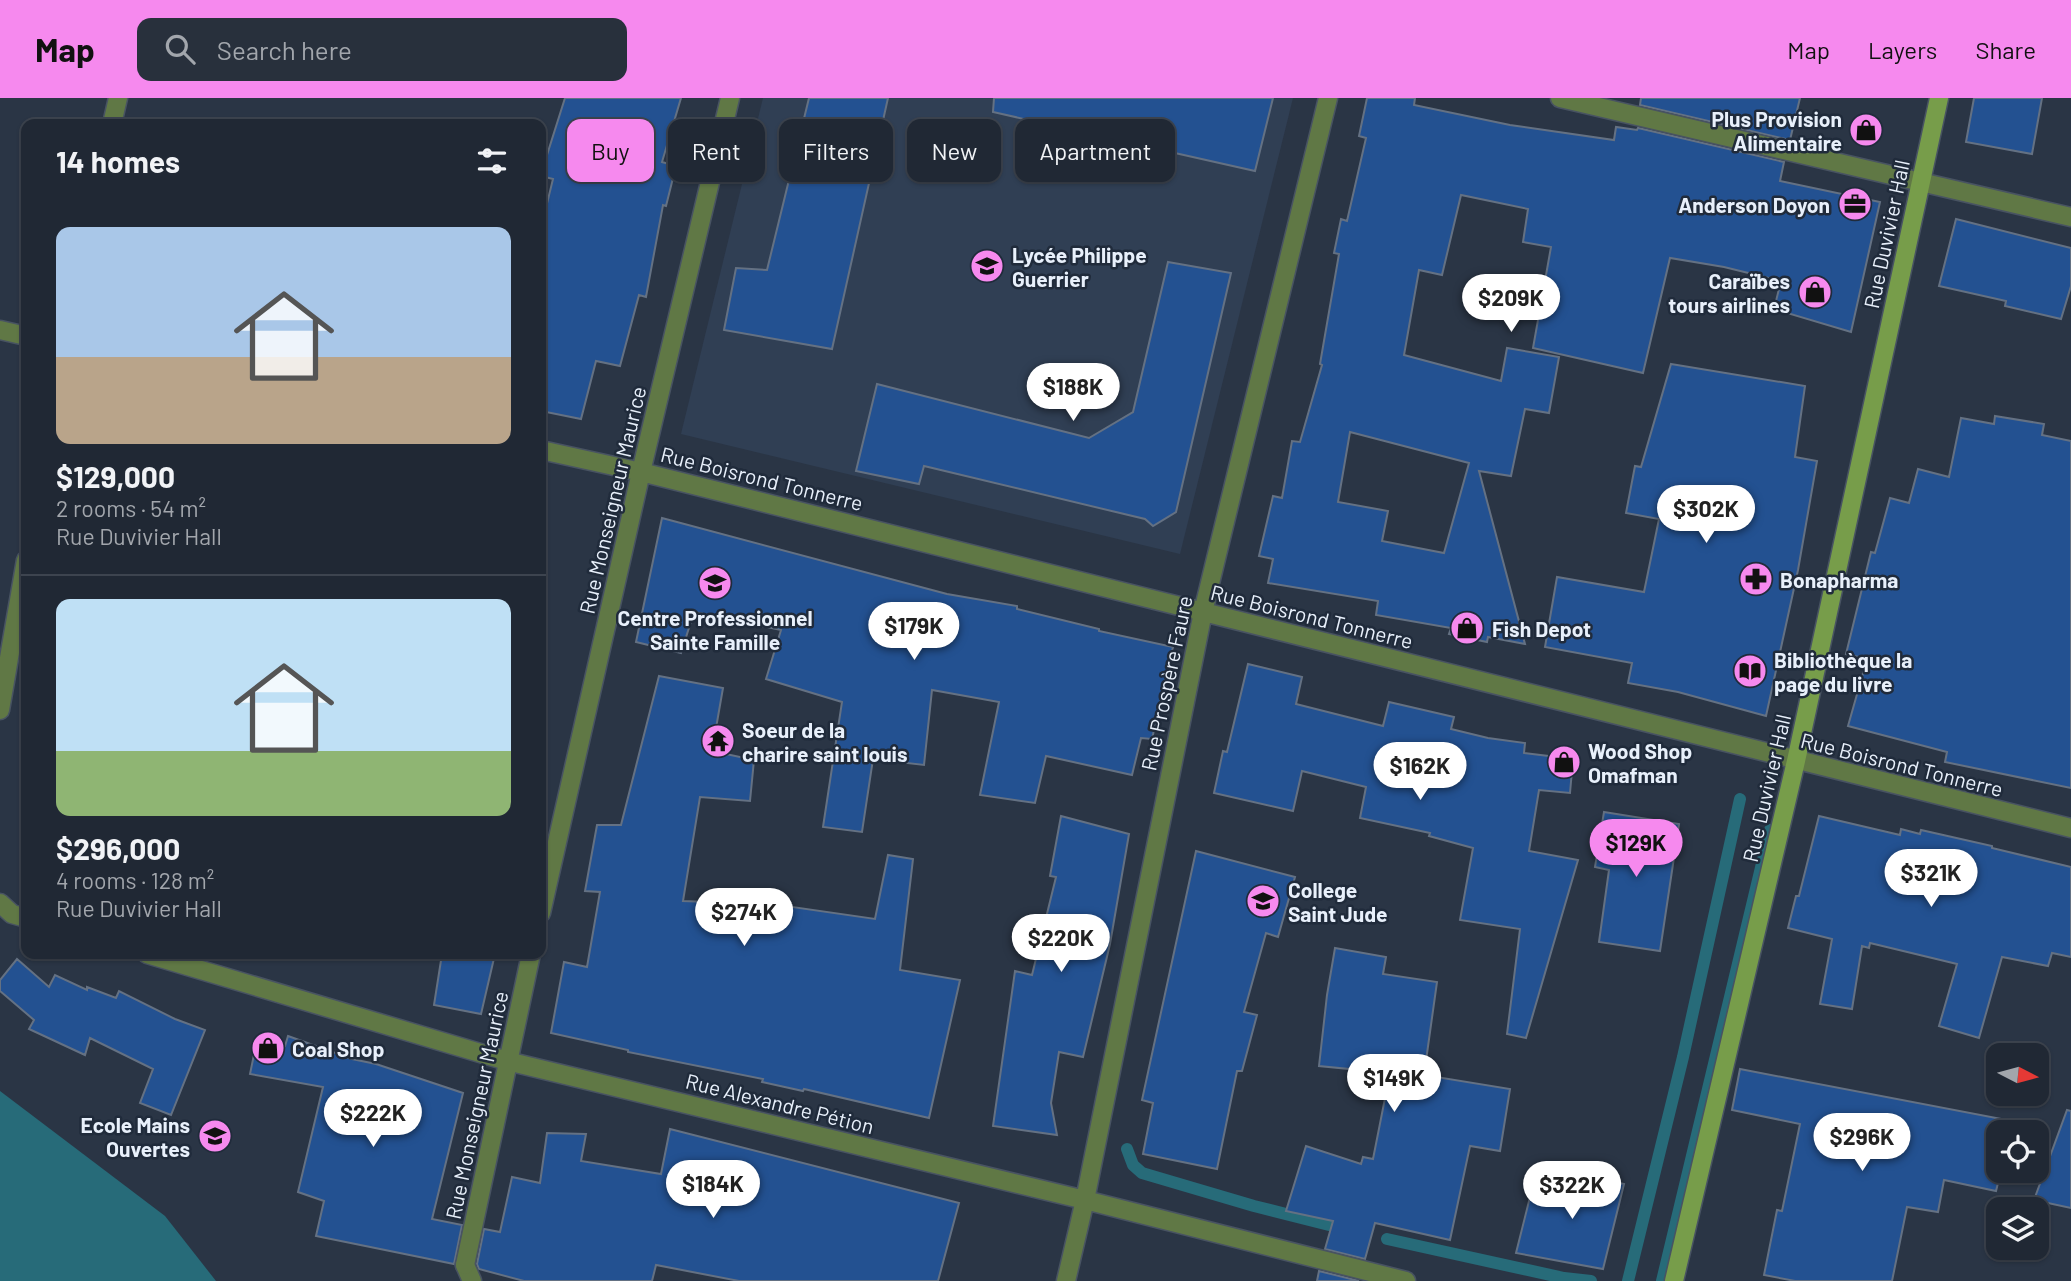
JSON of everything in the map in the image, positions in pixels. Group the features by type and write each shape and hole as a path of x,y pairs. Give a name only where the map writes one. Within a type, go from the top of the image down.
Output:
{"street":[{"path":"113,119 118,98"},
{"name":"Rue Monseigneur Maurice","path":"546,891 641,472 730,98"},
{"name":"Rue Prospère Faure","path":"1066,1281 1203,612 1328,98"},
{"path":"1560,98 2071,217"},
{"name":"Rue Duvivier Hall","path":"1674,1281 1796,761 1939,98"},
{"path":"0,330 21,336"},
{"name":"Rue Boisrond Tonnerre","path":"546,451 641,472 2071,828"},
{"path":"0,710 21,589"},
{"path":"0,903 12,914 21,917"},
{"name":"Rue Alexandre Pétion","path":"164,959 507,1061 1084,1200 1406,1281"},
{"name":"Rue Monseigneur Maurice","path":"469,1273 507,1061 530,959"}],"shaded area":[{"name":"Lycée Philippe Guerrier","path":"763,98 1293,98 1180,554 681,434 742,182 765,182 765,119 758,119"},
{"path":"0,1091 165,1216 216,1281 0,1281"}],"building":[{"path":"565,98 681,98 675,119 668,119 668,142 662,162 668,164 668,182 672,182 666,206 663,205 646,297 639,295 620,366 596,361 581,419 546,412 546,208 553,179 546,177 546,158"},
{"path":"809,98 888,98 883,119 804,119"},
{"path":"994,98 1273,98 1255,171 1175,153 1175,119 1024,119 993,112"},
{"path":"1367,98 1415,98 1414,105 1510,125 1614,140 1616,127 1638,128 1784,162 1780,181 1880,202 1851,332 1774,309 1781,281 1724,267 1670,258 1643,373 1533,348 1551,247 1523,242 1528,209 1461,195 1442,275 1419,270 1404,355 1501,381 1507,348 1559,357 1549,413 1525,409 1511,476 1479,471 1525,644 1488,637 1487,642 1449,634 1451,628 1376,615 1378,601 1268,583 1273,559 1259,556 1273,496 1282,498 1292,441 1300,442 1322,365 1320,364 1339,254 1334,253 1341,219 1347,221 1366,138 1359,136","holes":["1350,432 1469,463 1444,553 1382,541 1388,511 1338,502"]},
{"path":"1641,98 1800,98 1790,140 1640,105"},
{"path":"1974,98 2042,98 2032,154 1966,142"},
{"path":"788,182 869,182 832,349 724,330 736,268 767,270"},
{"path":"1956,219 2071,248 2071,286 2061,319 2005,306 2006,301 1939,286"},
{"path":"1168,262 1231,273 1176,512 1153,526 1145,519 924,466 919,484 856,471 877,384 1089,438 1133,412"},
{"path":"1671,364 1805,386 1795,457 1817,461 1798,570 1766,716 1678,692 1628,683 1632,663 1545,647 1557,577 1644,592 1659,519 1626,513 1635,466 1641,467"},
{"path":"1995,416 2044,424 2042,435 2071,441 2071,788 1945,762 1947,752 1848,726 1867,659 1846,654 1871,552 1875,553 1890,498 1909,503 1918,469 1949,477 1961,418 1994,424"},
{"path":"662,518 947,594 1017,606 1017,609 1099,631 1173,647 1152,739 1141,738 1132,775 1046,756 1035,803 980,795 999,702 932,690 924,765 873,759 862,832 823,827 842,702 766,679 781,630 694,612 681,653 636,642"},
{"path":"1248,664 1302,677 1296,704 1383,726 1389,702 1454,717 1451,729 1525,743 1524,753 1573,759 1570,793 1539,790 1529,851 1578,860 1526,1038 1507,1034 1520,929 1460,920 1473,848 1429,836 1430,833 1360,818 1366,787 1302,771 1293,811 1214,793 1223,751 1227,752"},
{"path":"659,676 723,688 712,751 754,760 750,801 700,797 683,901 792,905 875,919 888,855 913,859 900,970 960,980 929,1118 551,1033 564,962 587,967 600,892 585,891 597,825 621,825"},
{"path":"1604,812 1679,824 1660,951 1599,942 1609,870 1595,867"},
{"path":"1061,816 1129,834 1110,944 1083,1057 1059,1052 1051,1103 1057,1135 993,1126 1015,971 1032,975 1056,877 1050,876"},
{"path":"1819,816 1900,835 1901,829 1920,834 1921,830 2071,867 2071,957 2052,953 2048,966 2002,957 1979,1038 1939,1026 1957,964 1870,943 1869,948 1862,946 1852,1009 1820,1004 1832,939 1788,928"},
{"path":"1196,851 1295,877 1278,937 1266,933 1244,1012 1257,1015 1242,1071 1237,1071 1217,1169 1143,1154 1153,1103 1142,1100"},
{"path":"1335,948 1386,957 1383,974 1437,982 1424,1075 1510,1089 1500,1151 1470,1146 1450,1240 1375,1223 1365,1259 1325,1249 1333,1221 1286,1211 1306,1146 1361,1164 1363,1157 1373,1159 1390,1073 1319,1066"},
{"path":"17,959 49,987 55,975 87,990 87,987 116,998 119,991 175,1019 205,1030 171,1115 140,1103 153,1069 90,1038 85,1055 29,1029 34,1020 0,991 0,980"},
{"path":"441,959 494,959 481,1014 434,1005"},
{"path":"288,1036 463,1093 432,1219 462,1225 454,1264 316,1236 324,1201 298,1192 323,1087 250,1074 257,1040 285,1046"},
{"path":"1740,1069 2007,1120 1986,1120 1986,1183 1998,1183 1996,1191 1944,1180 1938,1212 1907,1207 1892,1281 1795,1281 1764,1275 1777,1210 1782,1211 1800,1124 1732,1110"},
{"path":"2067,1110 2071,1111 2071,1208 2049,1203 2049,1197 2035,1197 2040,1183 2049,1183 2049,1159"},
{"path":"670,1129 959,1203 938,1281 739,1281 656,1265 652,1281 524,1281 479,1269 477,1264 484,1229 500,1232 512,1177 540,1183 547,1133 586,1134 581,1161 661,1174"},
{"path":"1565,1170 1624,1184 1603,1269 1516,1253 1532,1189 1559,1199"},
{"path":"1319,1271 1359,1281 1317,1281"}],"waterway":[{"path":"1628,1281 1683,1057 1740,799"},
{"path":"1662,1281 1770,830"},
{"path":"1127,1149 1133,1165 1142,1173 1333,1226"},
{"path":"1387,1239 1564,1278 1591,1281"}],"place":[{"name":"Plus Provision Alimentaire","path":"1866,130"},
{"name":"Anderson Doyon","path":"1855,204"},
{"name":"Lycée Philippe Guerrier","path":"987,266"},
{"name":"Caraïbes tours airlines","path":"1815,292"},
{"name":"Bonapharma","path":"1756,579"},
{"name":"Centre Professionnel Sainte Famille","path":"715,583"},
{"name":"Fish Depot","path":"1467,628"},
{"name":"Bibliothèque la page du livre","path":"1750,671"},
{"name":"Soeur de la charire saint louis","path":"718,741"},
{"name":"Wood Shop Omafman","path":"1564,762"},
{"name":"College Saint Jude","path":"1263,901"},
{"name":"Coal Shop","path":"268,1048"},
{"name":"Ecole Mains Ouvertes","path":"215,1136"}]}
